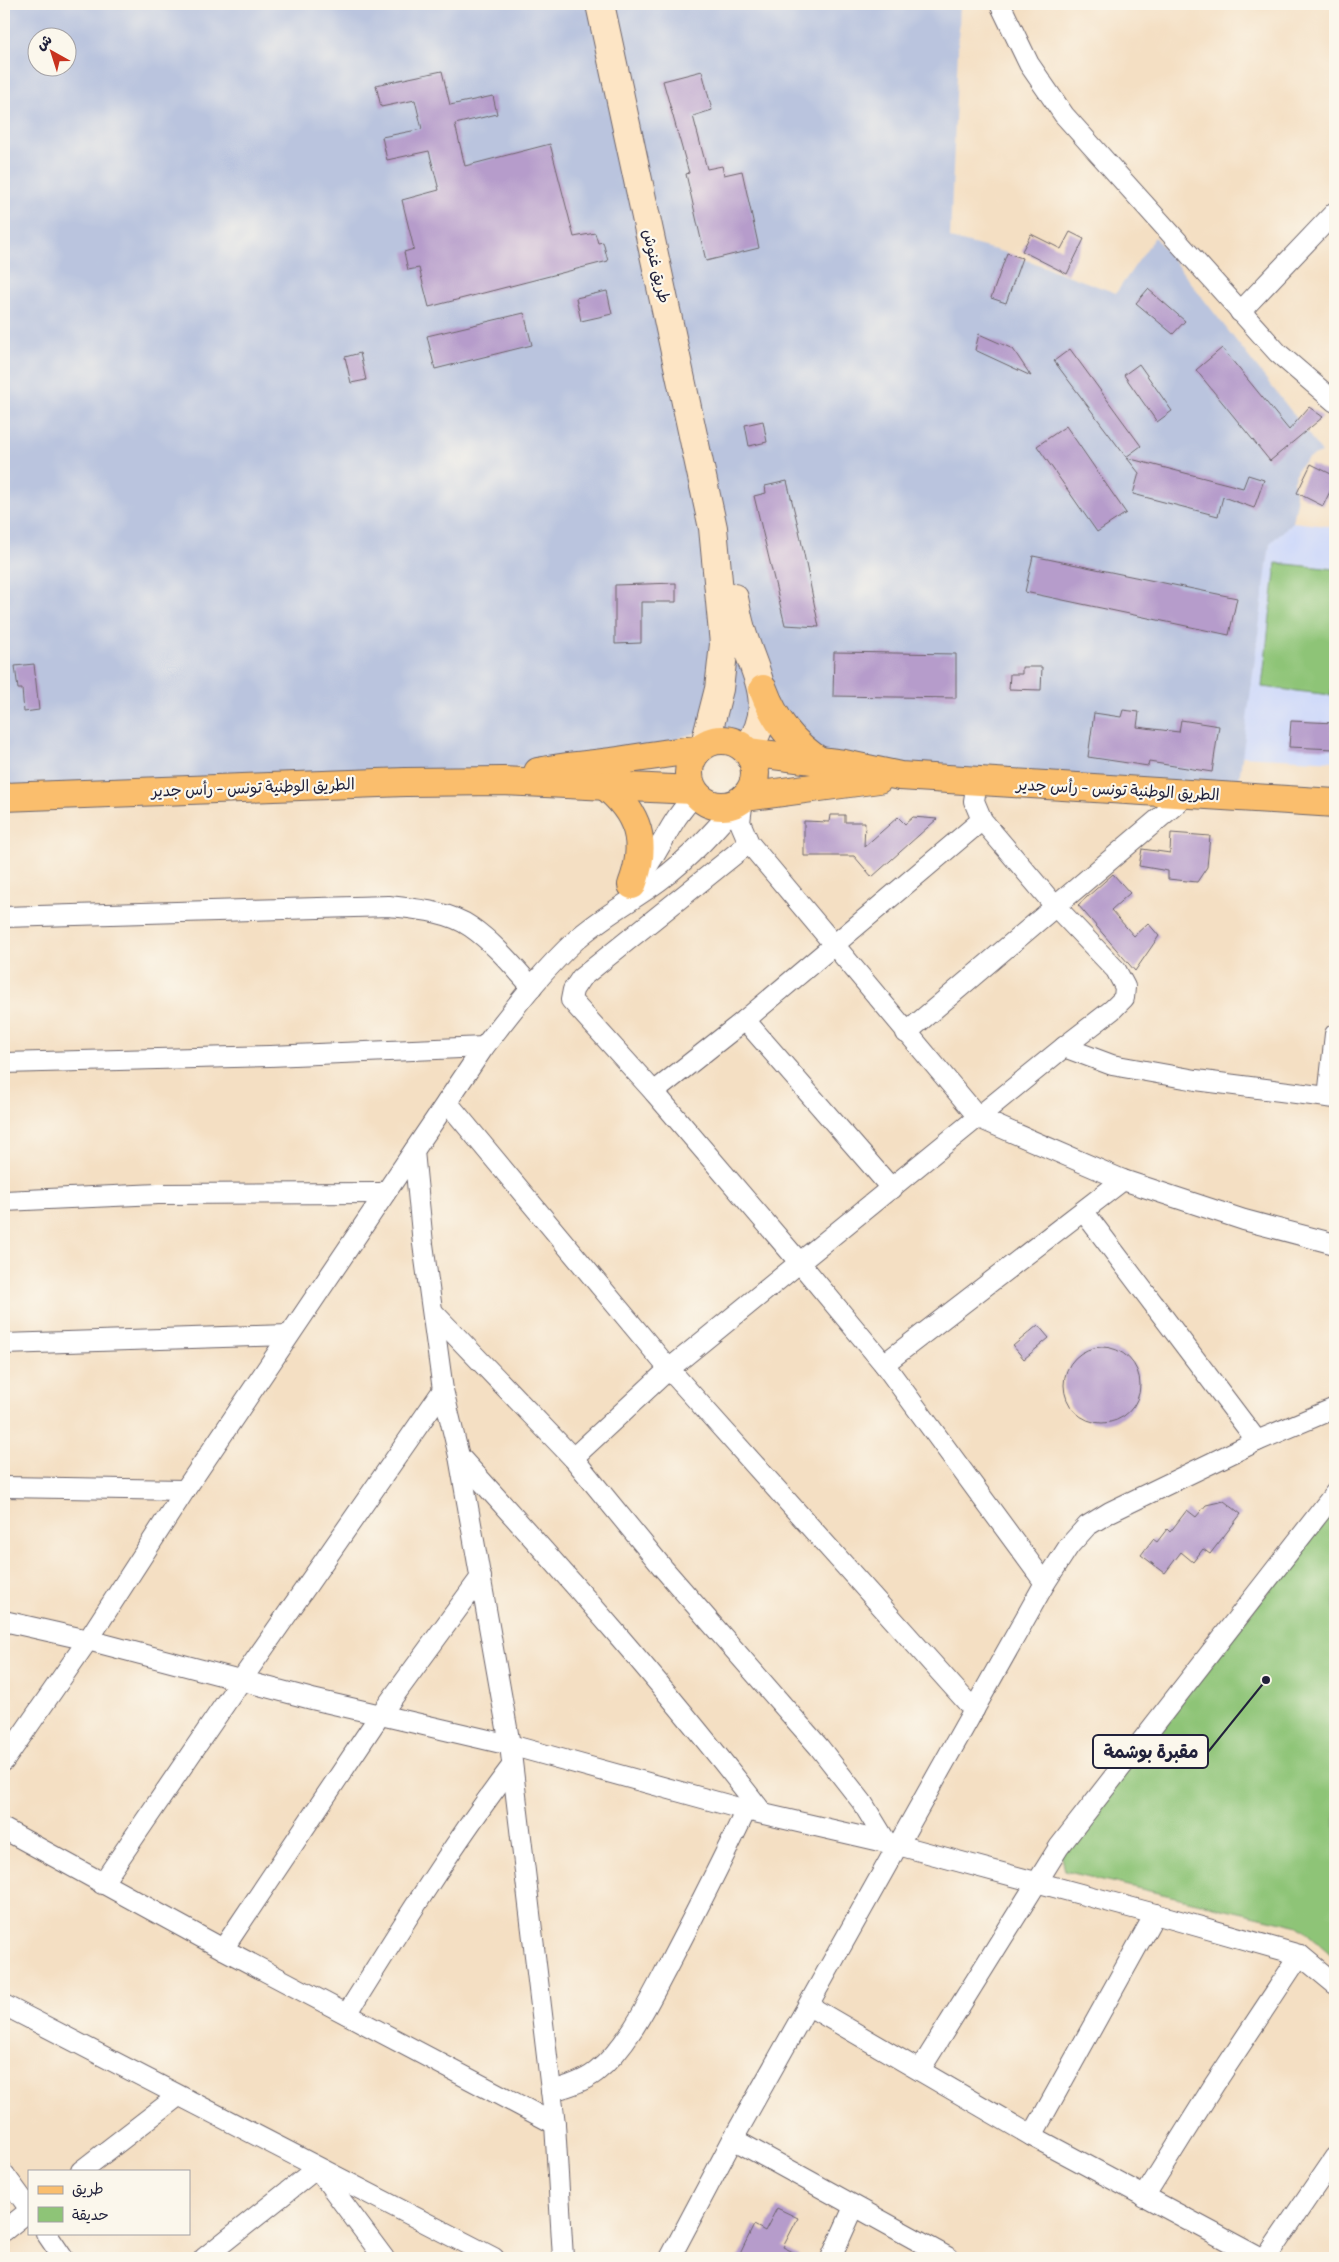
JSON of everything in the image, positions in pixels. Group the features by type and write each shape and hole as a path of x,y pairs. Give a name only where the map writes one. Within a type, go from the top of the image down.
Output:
{"main road":[{"path":"763,689 772,712 785,732 802,749 822,762"},
{"path":"722,740 739,744 747,751 755,770 751,789 743,799 722,807 703,801 694,792 688,769 702,747 722,740"},
{"name":"الطريق الوطنية تونس - رأس جدير","path":"503,781 559,767 618,761 702,747"},
{"name":"الطريق الوطنية تونس - رأس جدير","path":"747,751 844,764 900,776 1335,803"},
{"name":"الطريق الوطنية تونس - رأس جدير","path":"743,799 900,776"},
{"name":"الطريق الوطنية تونس - رأس جدير","path":"4,797 405,782 503,781 558,785 604,784 694,792"},
{"path":"604,784 619,796 630,811 638,829 641,848 639,867 632,885"}],"street":[{"name":"طريق غنوش","path":"600,4 713,528"},
{"path":"1000,4 1029,64 1064,115 1278,353 1335,402"},
{"path":"1240,312 1335,212"},
{"path":"713,528 724,556 741,629 763,689 762,716 759,728 747,751"},
{"path":"702,747 719,689 724,644 713,528"},
{"path":"573,1458 669,1369 1112,1010 1124,998 1125,992 1116,970 1055,906 982,820 974,801 977,781"},
{"path":"4,1761 88,1640 185,1490 484,1046 532,987 576,940 600,920 648,868 674,818 694,792"},
{"path":"906,1033 1189,793"},
{"path":"743,799 740,822 749,843 978,1118 1123,1180 1244,1220 1335,1244"},
{"path":"600,920 632,901 690,855 743,799"},
{"path":"654,1092 745,1020 982,820"},
{"path":"749,843 581,978 573,990 571,1000 654,1092 800,1262 884,1364 1045,1583"},
{"path":"4,917 389,906 421,909 470,926 500,953 532,987"},
{"path":"745,1020 892,1189"},
{"path":"1064,1047 1112,1065 1196,1080 1332,1098 1335,1034"},
{"path":"4,1063 270,1056 484,1046"},
{"path":"447,1102 669,1369 974,1710"},
{"path":"414,1151 423,1244 443,1390 459,1456 510,1745 555,2124 563,2258"},
{"path":"884,1364 1084,1212 1123,1180"},
{"path":"4,1202 158,1194 385,1193"},
{"path":"1084,1212 1257,1441"},
{"path":"433,1312 573,1458 663,1568 819,1747 893,1844"},
{"path":"4,1344 290,1335"},
{"path":"102,1884 443,1390"},
{"path":"670,2258 733,2139 809,2006 893,1844 974,1710 1045,1583 1069,1546 1087,1526 1110,1512 1257,1441 1335,1408"},
{"path":"459,1456 579,1588 692,1721 754,1811"},
{"path":"4,1487 185,1490"},
{"path":"920,2070 1059,1847 1335,1493"},
{"path":"223,1949 380,1715 481,1577"},
{"path":"4,1621 88,1640 240,1682 510,1745 754,1811 893,1844 1155,1914 1300,1955 1335,1984"},
{"path":"347,2014 427,1885 512,1766"},
{"path":"551,2091 580,2082 596,2072 612,2056 629,2033 648,2005 695,1915 754,1811"},
{"path":"4,1829 223,1949 555,2124"},
{"path":"1032,2136 1155,1914"},
{"path":"1144,2197 1214,2085 1300,1955"},
{"path":"4,2004 178,2096 494,2258"},
{"path":"809,2006 1032,2136 1260,2258"},
{"path":"82,2170 178,2096"},
{"path":"733,2139 949,2258"},
{"path":"1266,2258 1335,2157"},
{"path":"211,2256 317,2168"},
{"path":"317,2168 384,2258"},
{"path":"4,2174 28,2209"},
{"path":"831,2258 854,2207"},
{"path":"4,2231 28,2211"},
{"path":"47,2234 63,2258"}],"shaded area":[{"path":"4,4 960,4 950,238 1007,253 1116,293 1155,237 1322,453 1308,458 1298,468 1293,481 1297,502 1293,522 1270,543 1238,789 828,760 741,733 705,730 682,737 655,750 527,766 376,776 4,788 4,460 10,459 4,409"},
{"path":"1293,522 1335,527 1335,761 1241,756 1270,542"}],"green space":[{"path":"1276,563 1335,569 1335,653 1331,695 1262,687"},
{"path":"1335,1508 1335,1958 1299,1926 1064,1871 1060,1852"}],"building":[{"path":"442,71 450,105 493,96 497,114 455,124 465,166 550,144 574,237 595,233 598,243 603,242 608,261 429,307 419,268 408,270 404,252 414,249 402,200 439,190 429,151 387,160 382,137 422,129 415,100 381,107 376,85"},
{"path":"702,71 712,110 693,116 707,169 722,166 724,175 742,171 759,248 706,261 686,174 689,173 663,81"},
{"path":"1070,232 1084,239 1067,274 1022,251 1031,234 1061,249"},
{"path":"1007,253 1022,258 1006,303 991,298"},
{"path":"1148,289 1185,321 1173,334 1136,303"},
{"path":"607,291 612,314 581,321 576,298"},
{"path":"524,313 532,345 435,369 427,336"},
{"path":"979,334 1013,349 1031,376 975,350"},
{"path":"1222,348 1289,430 1309,407 1323,417 1270,461 1196,370"},
{"path":"1070,349 1141,446 1126,457 1054,361"},
{"path":"360,353 366,380 351,383 345,357"},
{"path":"1139,364 1172,411 1157,422 1124,375"},
{"path":"763,421 767,442 749,446 745,425"},
{"path":"1066,426 1126,513 1097,532 1037,446"},
{"path":"1127,458 1243,488 1248,475 1264,480 1254,508 1223,497 1218,516 1133,494 1139,473"},
{"path":"1311,464 1335,476 1335,481 1323,506 1297,493"},
{"path":"787,481 819,627 785,625 754,496 766,493 765,486"},
{"path":"1033,556 1237,598 1229,635 1025,592"},
{"path":"676,583 676,602 641,602 641,643 615,644 615,585"},
{"path":"834,652 956,654 956,698 833,696"},
{"path":"34,664 39,710 24,712 22,689 18,689 15,666"},
{"path":"1022,667 1042,667 1041,690 1009,689 1010,674 1022,674"},
{"path":"1123,710 1139,712 1137,727 1179,732 1181,720 1219,726 1212,772 1149,762 1148,766 1088,757 1094,713 1121,717"},
{"path":"1291,721 1335,723 1335,749 1289,747"},
{"path":"830,815 845,815 845,822 865,822 864,847 898,817 905,824 913,817 937,819 872,877 854,856 804,856 804,821 829,822"},
{"path":"1171,833 1210,836 1207,867 1197,882 1168,879 1168,871 1139,866 1142,849 1170,853"},
{"path":"1113,874 1130,893 1111,910 1134,936 1148,923 1159,936 1135,971 1078,905"},
{"path":"1038,1325 1049,1338 1024,1359 1013,1346"},
{"path":"1102,1347 1117,1350 1129,1358 1137,1370 1140,1385 1137,1400 1129,1412 1117,1420 1102,1423 1087,1420 1075,1412 1067,1400 1064,1385 1067,1370 1075,1358 1087,1350"},
{"path":"1224,1501 1241,1514 1210,1554 1203,1549 1193,1562 1181,1552 1165,1573 1141,1555 1153,1539 1157,1542 1167,1529 1170,1532 1187,1510 1196,1517 1206,1505"},
{"path":"777,2208 798,2218 783,2247 805,2258 738,2258 754,2225 765,2231"}],"place":[{"name":"مقبرة بوشمة","path":"1266,1680"}]}
